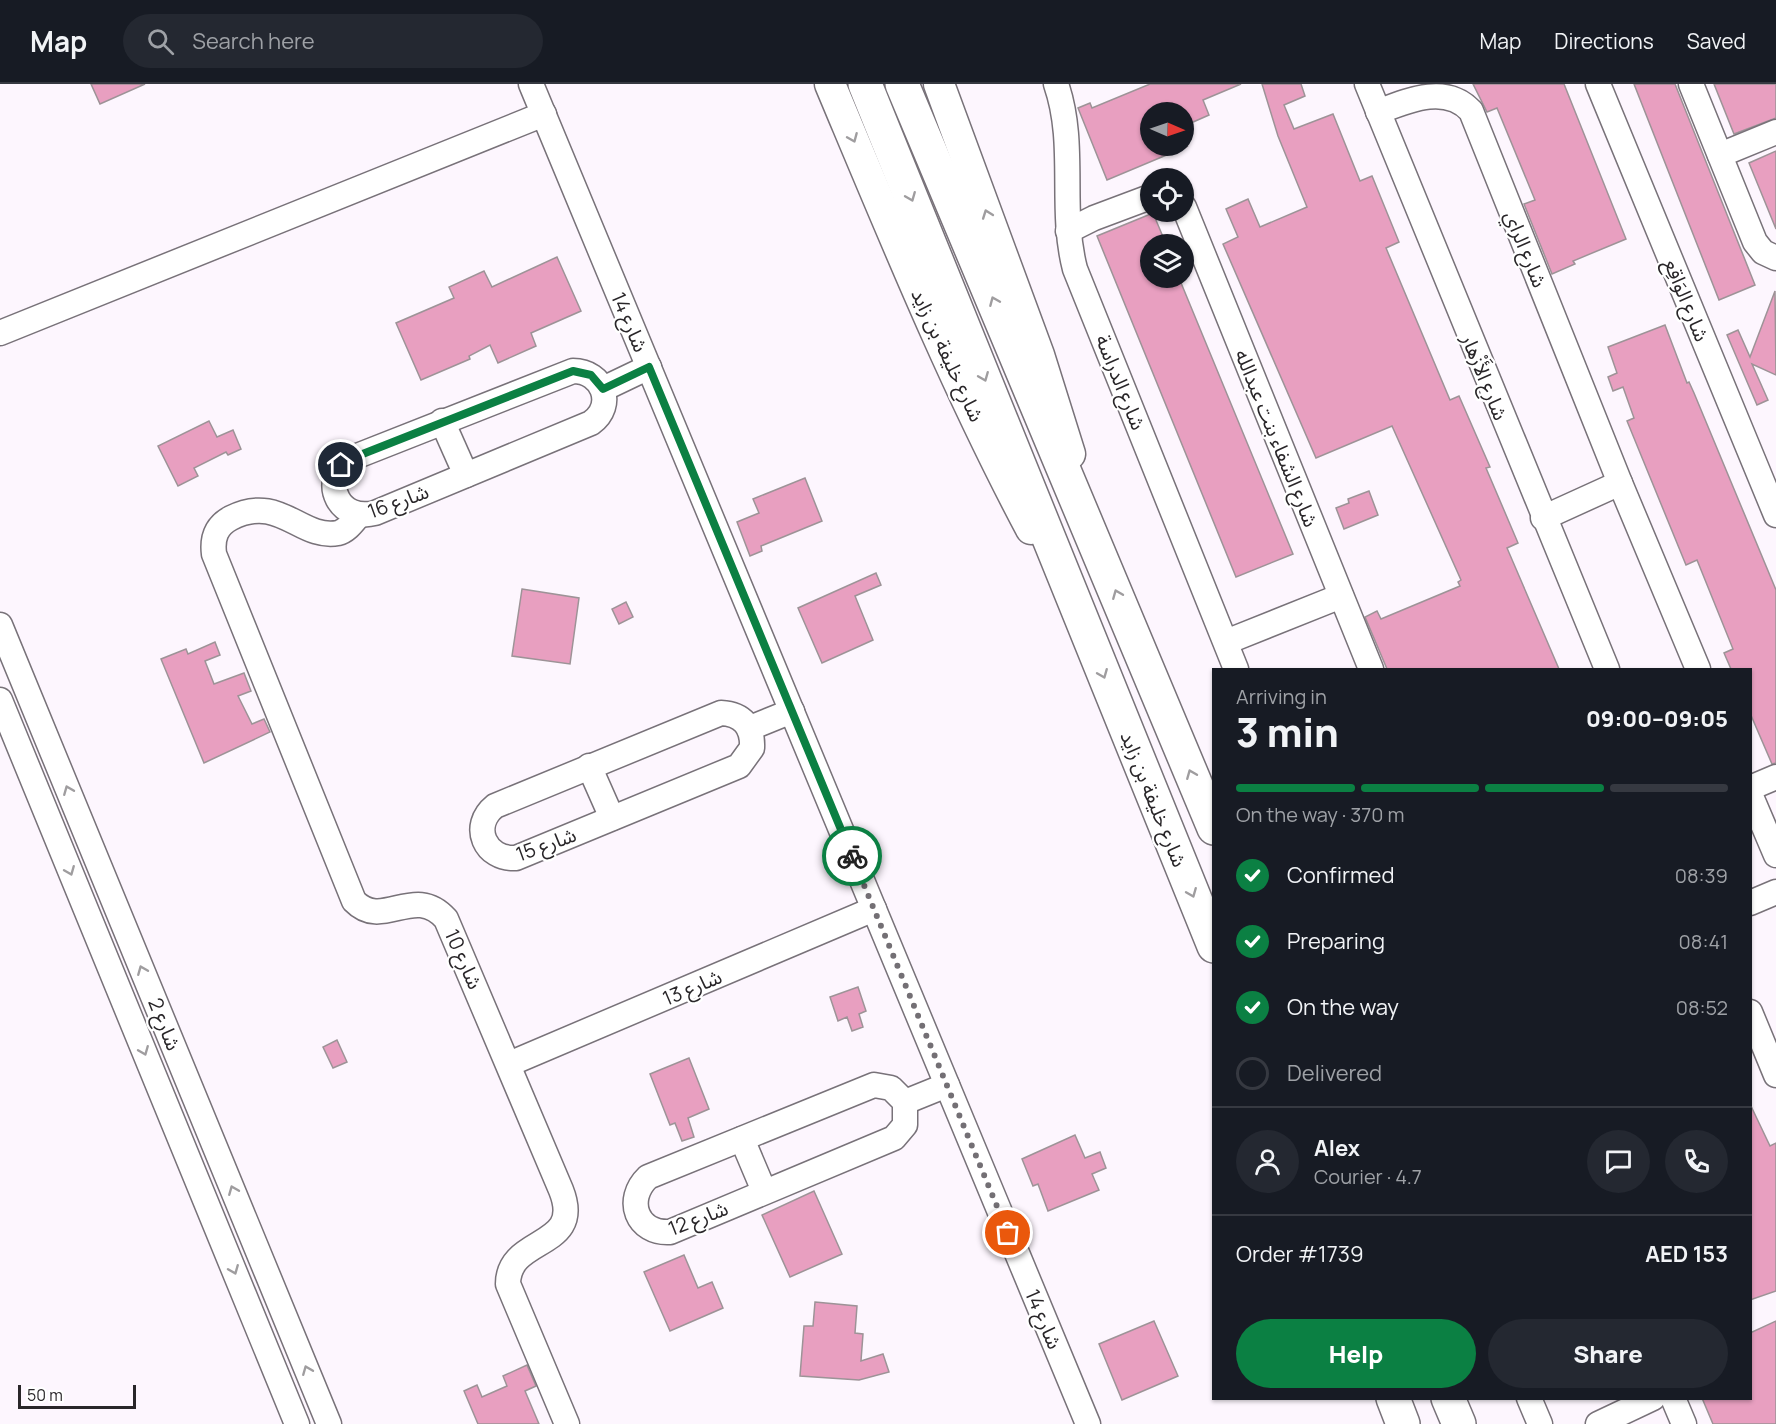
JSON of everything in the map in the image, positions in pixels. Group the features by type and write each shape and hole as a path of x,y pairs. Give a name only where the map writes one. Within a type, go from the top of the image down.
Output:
{"highway":[{"name":"شارع خليفة بن زايد","path":"865,84 1212,941"},
{"path":"902,84 1212,823"},
{"path":"1394,1400 1403,1424"},
{"path":"1449,1400 1459,1424"}],"main road":[{"name":"شارع خليفة بن زايد","path":"830,84 898,246 994,454 1082,619"},
{"path":"939,84 1042,364 1075,470 1090,529"}],"street":[{"name":"شارع 14","path":"531,84 1088,1424"},
{"name":"شارع الدراسة","path":"1056,84 1066,133 1068,231 1075,269 1236,668"},
{"name":"شارع الأَزْهار","path":"1367,84 1543,518 1607,668"},
{"name":"شارع الوَاقِع","path":"1598,84 1776,515"},
{"path":"1691,84 1758,248 1776,258"},
{"name":"شارع الراي","path":"1377,112 1437,92 1454,96 1471,111 1620,483 1698,668"},
{"path":"0,333 544,114"},
{"path":"1720,155 1776,132"},
{"path":"1068,231 1094,218 1140,201"},
{"name":"شارع الشفاء بنت عبدالله","path":"1190,222 1371,668"},
{"path":"603,389 649,367"},
{"name":"شارع 16","path":"573,371 591,375 603,389 603,408 599,417 591,423 375,513 359,515 345,509 335,496 334,480 341,465 442,421 573,371"},
{"path":"442,421 466,475"},
{"path":"1543,518 1620,483"},
{"name":"شارع 10","path":"359,515 348,528 339,532 325,532 278,513 263,510 248,511 218,528 214,536 213,554 354,901 368,912 377,913 413,904 432,907 440,912 451,928 510,1064 561,1190 566,1212 557,1233 516,1259 510,1270 508,1284 567,1424"},
{"path":"1226,642 1341,596"},
{"name":"شارع 2","path":"0,625 329,1424"},
{"name":"شارع 2","path":"0,700 297,1424"},
{"path":"750,728 792,711"},
{"name":"شارع 15","path":"721,712 732,713 750,728 752,748 740,766 516,858 494,853 484,841 482,825 488,811 495,806 589,766 721,712"},
{"path":"589,766 612,818"},
{"path":"1752,787 1776,777"},
{"path":"1752,799 1776,855"},
{"path":"1752,902 1776,892"},
{"name":"شارع 13","path":"510,1064 874,909"},
{"path":"1752,1017 1776,1075"},
{"path":"905,1102 947,1084"},
{"name":"شارع 12","path":"874,1085 891,1088 905,1102 905,1125 894,1138 670,1232 652,1230 639,1218 635,1210 637,1191 648,1177 874,1085"},
{"path":"742,1139 764,1191"},
{"path":"1530,1400 1540,1424"},
{"path":"1598,1424 1649,1400"},
{"path":"1674,1400 1684,1424"}],"building":[{"path":"91,84 145,84 100,104"},
{"path":"1150,84 1241,84 1203,100 1209,115 1194,122 1194,102 1140,102 1140,156 1164,156 1107,180 1078,108 1090,103 1092,108"},
{"path":"1262,84 1301,84 1305,96 1284,105 1294,129 1333,114 1360,181 1372,176 1399,242 1386,248 1450,400 1459,396 1490,467 1486,468 1518,543 1507,548 1559,668 1387,668 1365,617 1377,611 1381,619 1460,586 1458,582 1461,580 1392,426 1316,458 1223,244 1238,237 1226,209 1248,199 1260,227 1307,207 1278,136"},
{"path":"1473,84 1564,84 1626,239 1573,261 1575,264 1552,274 1524,204 1535,200 1497,108 1487,112"},
{"path":"1634,84 1675,84 1755,285 1719,300"},
{"path":"1714,84 1776,84 1776,118 1734,134"},
{"path":"1776,151 1776,229 1749,163"},
{"path":"1140,218 1140,222 1157,222 1162,234 1140,234 1140,288 1183,288 1293,554 1236,577 1097,236"},
{"path":"557,257 581,311 531,333 536,346 498,363 490,345 469,356 470,359 421,380 396,323 454,298 449,287 484,271 492,287"},
{"path":"1775,291 1776,375 1752,364 1768,400 1757,405 1727,335 1738,330 1750,357"},
{"path":"1665,325 1687,383 1689,382 1694,393 1776,590 1776,763 1772,764 1752,718 1752,668 1731,668 1724,653 1733,649 1697,560 1686,565 1627,421 1634,418 1623,387 1613,391 1608,377 1617,373 1608,347"},
{"path":"209,421 217,437 233,430 241,449 228,455 226,452 194,468 198,476 178,486 158,446"},
{"path":"805,478 822,521 761,546 762,551 750,556 737,522 759,513 753,499"},
{"path":"1369,491 1378,515 1344,529 1336,508 1349,503 1348,499"},
{"path":"876,573 881,585 855,596 873,640 822,663 798,608"},
{"path":"522,589 579,598 570,664 512,656"},
{"path":"626,602 633,617 619,624 612,609"},
{"path":"215,642 220,655 205,661 214,684 244,673 251,691 238,696 252,724 264,719 270,732 204,763 161,659 186,649 188,654"},
{"path":"858,987 866,1011 859,1014 863,1027 852,1031 847,1017 838,1021 830,997"},
{"path":"337,1040 347,1062 333,1068 323,1047"},
{"path":"689,1058 709,1109 688,1118 694,1137 682,1141 675,1123 670,1125 650,1074"},
{"path":"1752,1108 1770,1146 1776,1143 1776,1291 1752,1299"},
{"path":"1075,1135 1085,1158 1100,1152 1106,1168 1092,1174 1099,1190 1048,1211 1038,1184 1033,1186 1022,1159"},
{"path":"814,1191 842,1254 790,1277 762,1215"},
{"path":"684,1255 698,1288 712,1282 723,1308 670,1331 644,1272"},
{"path":"815,1302 857,1306 855,1333 863,1334 861,1361 883,1354 889,1372 859,1380 800,1376 804,1326 813,1326"},
{"path":"1154,1321 1178,1376 1122,1400 1099,1344"},
{"path":"1776,1321 1776,1424 1713,1424 1703,1400 1752,1400 1752,1332"},
{"path":"527,1365 536,1386 525,1391 539,1424 478,1424 464,1391 477,1385 482,1397 507,1386 503,1376"}],"way so far":[{"path":"852,856 1008,1233"}],"route":[{"path":"341,465 347,460 442,421 563,374 582,371 599,381 603,389 649,367 852,856"}]}
